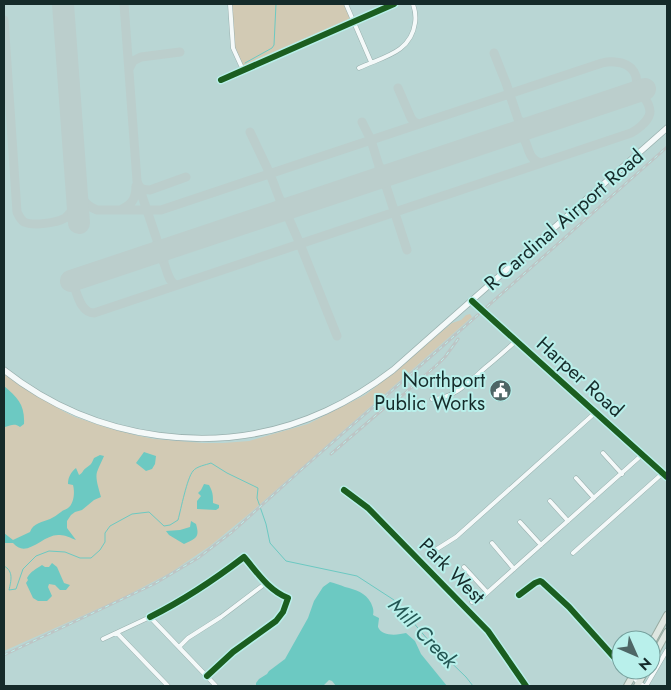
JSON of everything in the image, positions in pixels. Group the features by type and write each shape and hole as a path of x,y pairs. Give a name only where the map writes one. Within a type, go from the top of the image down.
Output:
{"highway":[{"path":"659,630 667,615"}],"main road":[{"name":"R Cardinal Airport Road","path":"4,370 28,388 80,415 146,434 186,438 247,435 306,419 324,412 360,393 393,370 667,128"}],"street":[{"path":"230,4 234,48 243,70"},
{"path":"346,4 372,62"},
{"path":"221,80 394,4"},
{"path":"359,68 395,53 405,46 414,29 416,18 413,4"},
{"name":"Harper Road","path":"472,300 665,475 573,554"},
{"name":"Harper Road","path":"432,399 448,396 462,388 516,341"},
{"path":"429,554 462,531 596,412"},
{"path":"603,454 622,474"},
{"path":"472,602 479,600 643,454"},
{"path":"576,478 594,498"},
{"name":"Park West","path":"344,490 368,508 488,630 526,686"},
{"path":"550,501 568,521"},
{"path":"520,522 541,545"},
{"path":"492,543 514,569"},
{"path":"104,639 171,606 206,585 244,557 275,592 288,598 281,616 268,628 233,652 207,676"},
{"path":"464,567 487,592"},
{"path":"519,596 535,583 542,582 569,607 611,654"},
{"path":"178,646 236,607 266,583"},
{"path":"150,617 216,686"},
{"path":"117,633 168,686"},
{"path":"641,685 667,650"}],"shaded area":[{"path":"230,4 346,4 354,22 243,70 235,54"},
{"path":"470,314 472,317 249,514 210,546 170,573 120,599 4,651 4,372 21,386 63,411 108,428 154,439 203,443 249,441 308,424 365,395 452,323"}],"water":[{"path":"4,386 20,402 24,424 20,427 15,425 5,427 4,432"},
{"path":"144,452 156,456 152,469 146,471 136,463"},
{"path":"100,455 104,456 96,478 101,497 82,510 75,512 67,521 67,528 76,540 54,535 24,549 13,543 4,543 4,533 13,540 30,532 36,525 68,508 74,498 73,485 68,484 70,475 76,468 79,475 91,464 94,458"},
{"path":"204,484 210,487 213,494 213,503 219,505 219,508 216,510 197,509 197,501 201,496 198,493"},
{"path":"191,521 196,524 198,532 194,539 184,544 166,531 190,527"},
{"path":"52,563 57,567 64,583 70,585 66,590 60,590 55,585 49,584 48,587 52,596 47,601 38,601 33,598 26,583 27,578 42,565 49,567"},
{"path":"330,582 356,590 366,596 371,603 373,615 379,618 378,627 380,630 387,634 406,633 415,641 421,654 447,686 336,686 329,680 323,686 256,686 259,679 285,659 308,618 314,601 323,587"}],"waterway":[{"path":"245,63 274,45 276,4"},
{"name":"Mill Creek","path":"4,566 11,573 9,590 16,589 23,569 36,556 49,551 65,552 80,558 91,558 100,550 105,542 105,533 110,526 132,514 149,512 164,526 170,525 178,520 186,487 193,471 211,463 258,488 257,498 270,543 286,561 357,576 394,600 429,641 473,686"}],"taxiway":[{"path":"124,4 137,181 157,240 157,248 152,254"},
{"path":"4,20 17,212 24,222 33,224 51,223 67,216 77,201"},
{"path":"129,69 133,61 141,57 180,52"},
{"path":"494,53 518,119 524,125 532,127"},
{"path":"72,281 82,306 85,310 94,313 631,133 646,121 650,111 645,99 638,94 632,93 635,87 636,76 631,68 621,63 608,62 161,210 97,210 84,201 76,188"},
{"path":"398,88 411,118 419,124"},
{"path":"362,122 371,140 379,166 384,172 392,173 386,182 386,186 407,250"},
{"path":"250,132 280,200 287,206 296,206"},
{"path":"512,133 523,137 531,156 541,163"},
{"path":"373,180 379,174 379,166"},
{"path":"138,184 142,189 150,190 186,177"},
{"path":"122,209 133,200 136,186"},
{"path":"275,213 283,213 289,219 337,336"},
{"path":"164,262 164,254 171,248"},
{"path":"152,254 161,258 169,278 176,285"}],"runway":[{"path":"63,4 79,223"},
{"path":"71,281 645,89"}],"railway":[{"path":"4,655 154,584 198,558 232,532 667,147"},
{"path":"331,454 439,363 458,339"}],"cycle path":[{"path":"221,80 394,4"},
{"path":"472,301 667,477"},
{"path":"344,490 368,508 488,631 526,686"},
{"path":"150,617 175,604 244,557 269,585 288,598 283,612 276,621 233,652 207,676"},
{"path":"519,595 535,583 542,582 569,607 611,654"}],"place":[{"name":"Northport Public Works","path":"501,391"}]}
